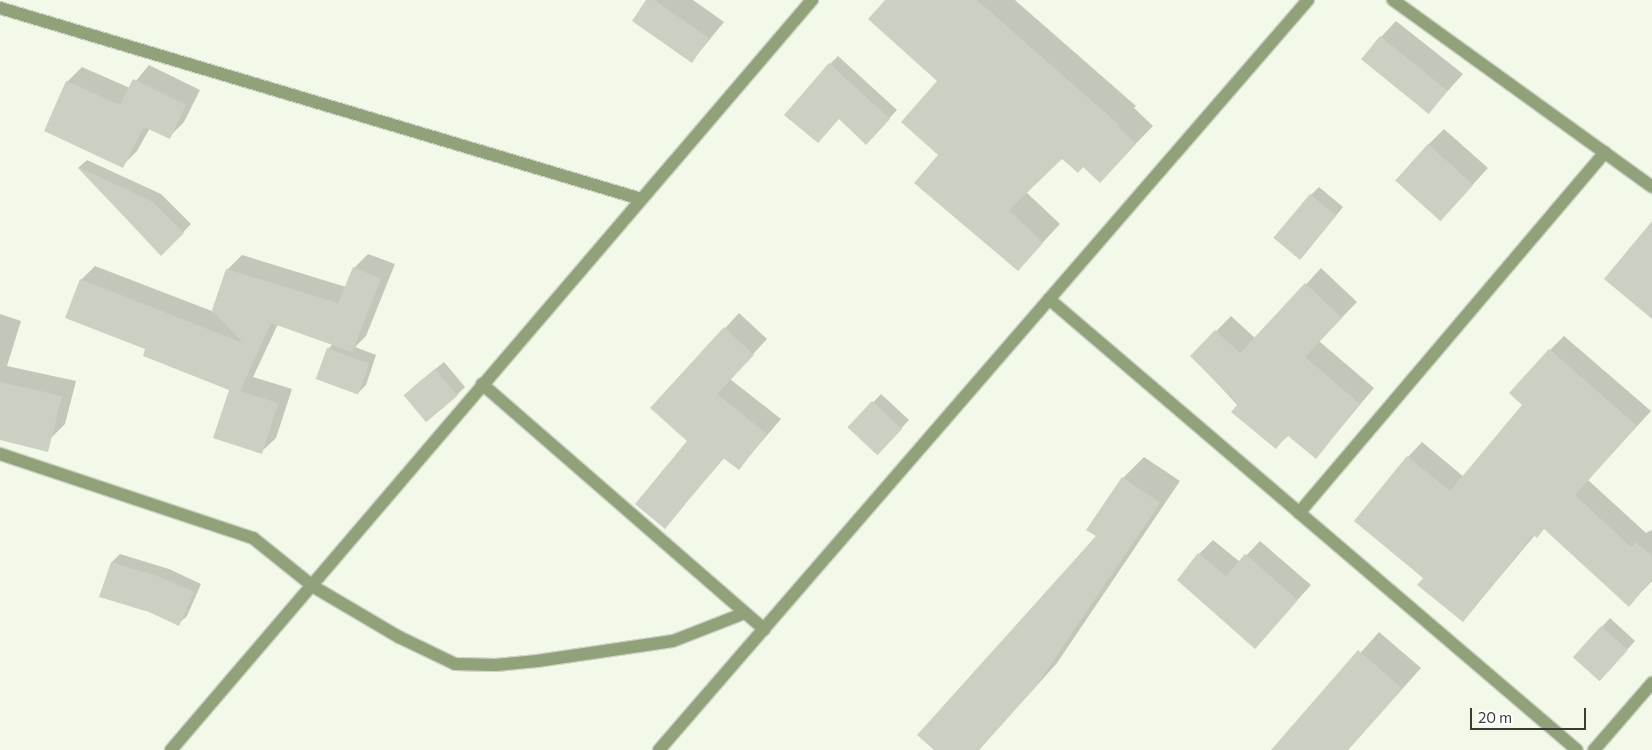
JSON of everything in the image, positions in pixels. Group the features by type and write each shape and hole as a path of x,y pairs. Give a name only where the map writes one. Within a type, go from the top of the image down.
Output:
{"street":[{"path":"171,750 314,587 482,384 812,0"},
{"path":"659,750 1308,0"},
{"path":"1399,1 1652,186"},
{"path":"0,8 641,199"},
{"path":"1299,513 1605,152"},
{"path":"1049,299 1577,750"},
{"path":"482,384 764,629"},
{"path":"0,454 253,538 314,587 399,637 455,664 496,665 537,661 673,641 745,613"},
{"path":"1594,750 1652,683"}],"building":[{"path":"646,0 654,0 709,38 692,63 632,21"},
{"path":"885,0 977,0 1119,125 1118,127 1136,144 1100,183 1083,167 1078,173 1062,159 1009,210 1043,243 1018,271 914,183 938,155 901,122 937,81 868,19"},
{"path":"1380,36 1448,91 1429,114 1361,59"},
{"path":"829,63 890,119 866,145 839,119 818,143 784,115"},
{"path":"133,79 186,105 170,139 144,127 123,168 44,131 66,81 120,105"},
{"path":"1428,144 1473,185 1441,221 1395,180"},
{"path":"78,167 153,202 184,233 161,256"},
{"path":"1310,194 1336,216 1299,260 1273,238"},
{"path":"1652,221 1652,319 1604,279"},
{"path":"353,267 381,279 352,352 271,323 240,391 278,403 262,454 213,438 229,390 143,356 145,349 65,318 80,279 243,343 212,310 226,269 338,303"},
{"path":"1305,283 1342,318 1305,357 1360,404 1316,459 1287,435 1276,449 1231,412 1238,404 1190,356 1215,330 1240,353"},
{"path":"724,327 754,355 717,394 767,434 739,470 723,458 665,529 635,504 687,441 650,408"},
{"path":"327,348 369,363 358,394 316,379"},
{"path":"1549,349 1637,426 1575,495 1631,547 1635,542 1652,555 1652,579 1629,607 1544,529 1537,538 1533,535 1463,622 1417,585 1423,578 1354,521 1407,456 1450,491 1522,405 1509,393"},
{"path":"435,369 457,396 426,422 404,395"},
{"path":"0,382 62,396 48,452 0,440"},
{"path":"872,401 902,429 877,455 847,427"},
{"path":"1122,477 1160,503 1036,686 978,750 934,750 917,735 1096,536 1086,530"},
{"path":"1198,553 1226,576 1245,554 1298,600 1255,649 1177,580"},
{"path":"111,562 160,577 194,592 179,626 149,612 99,597"},
{"path":"1601,626 1628,650 1600,681 1573,657"},
{"path":"1358,650 1402,688 1348,750 1271,750"}]}
